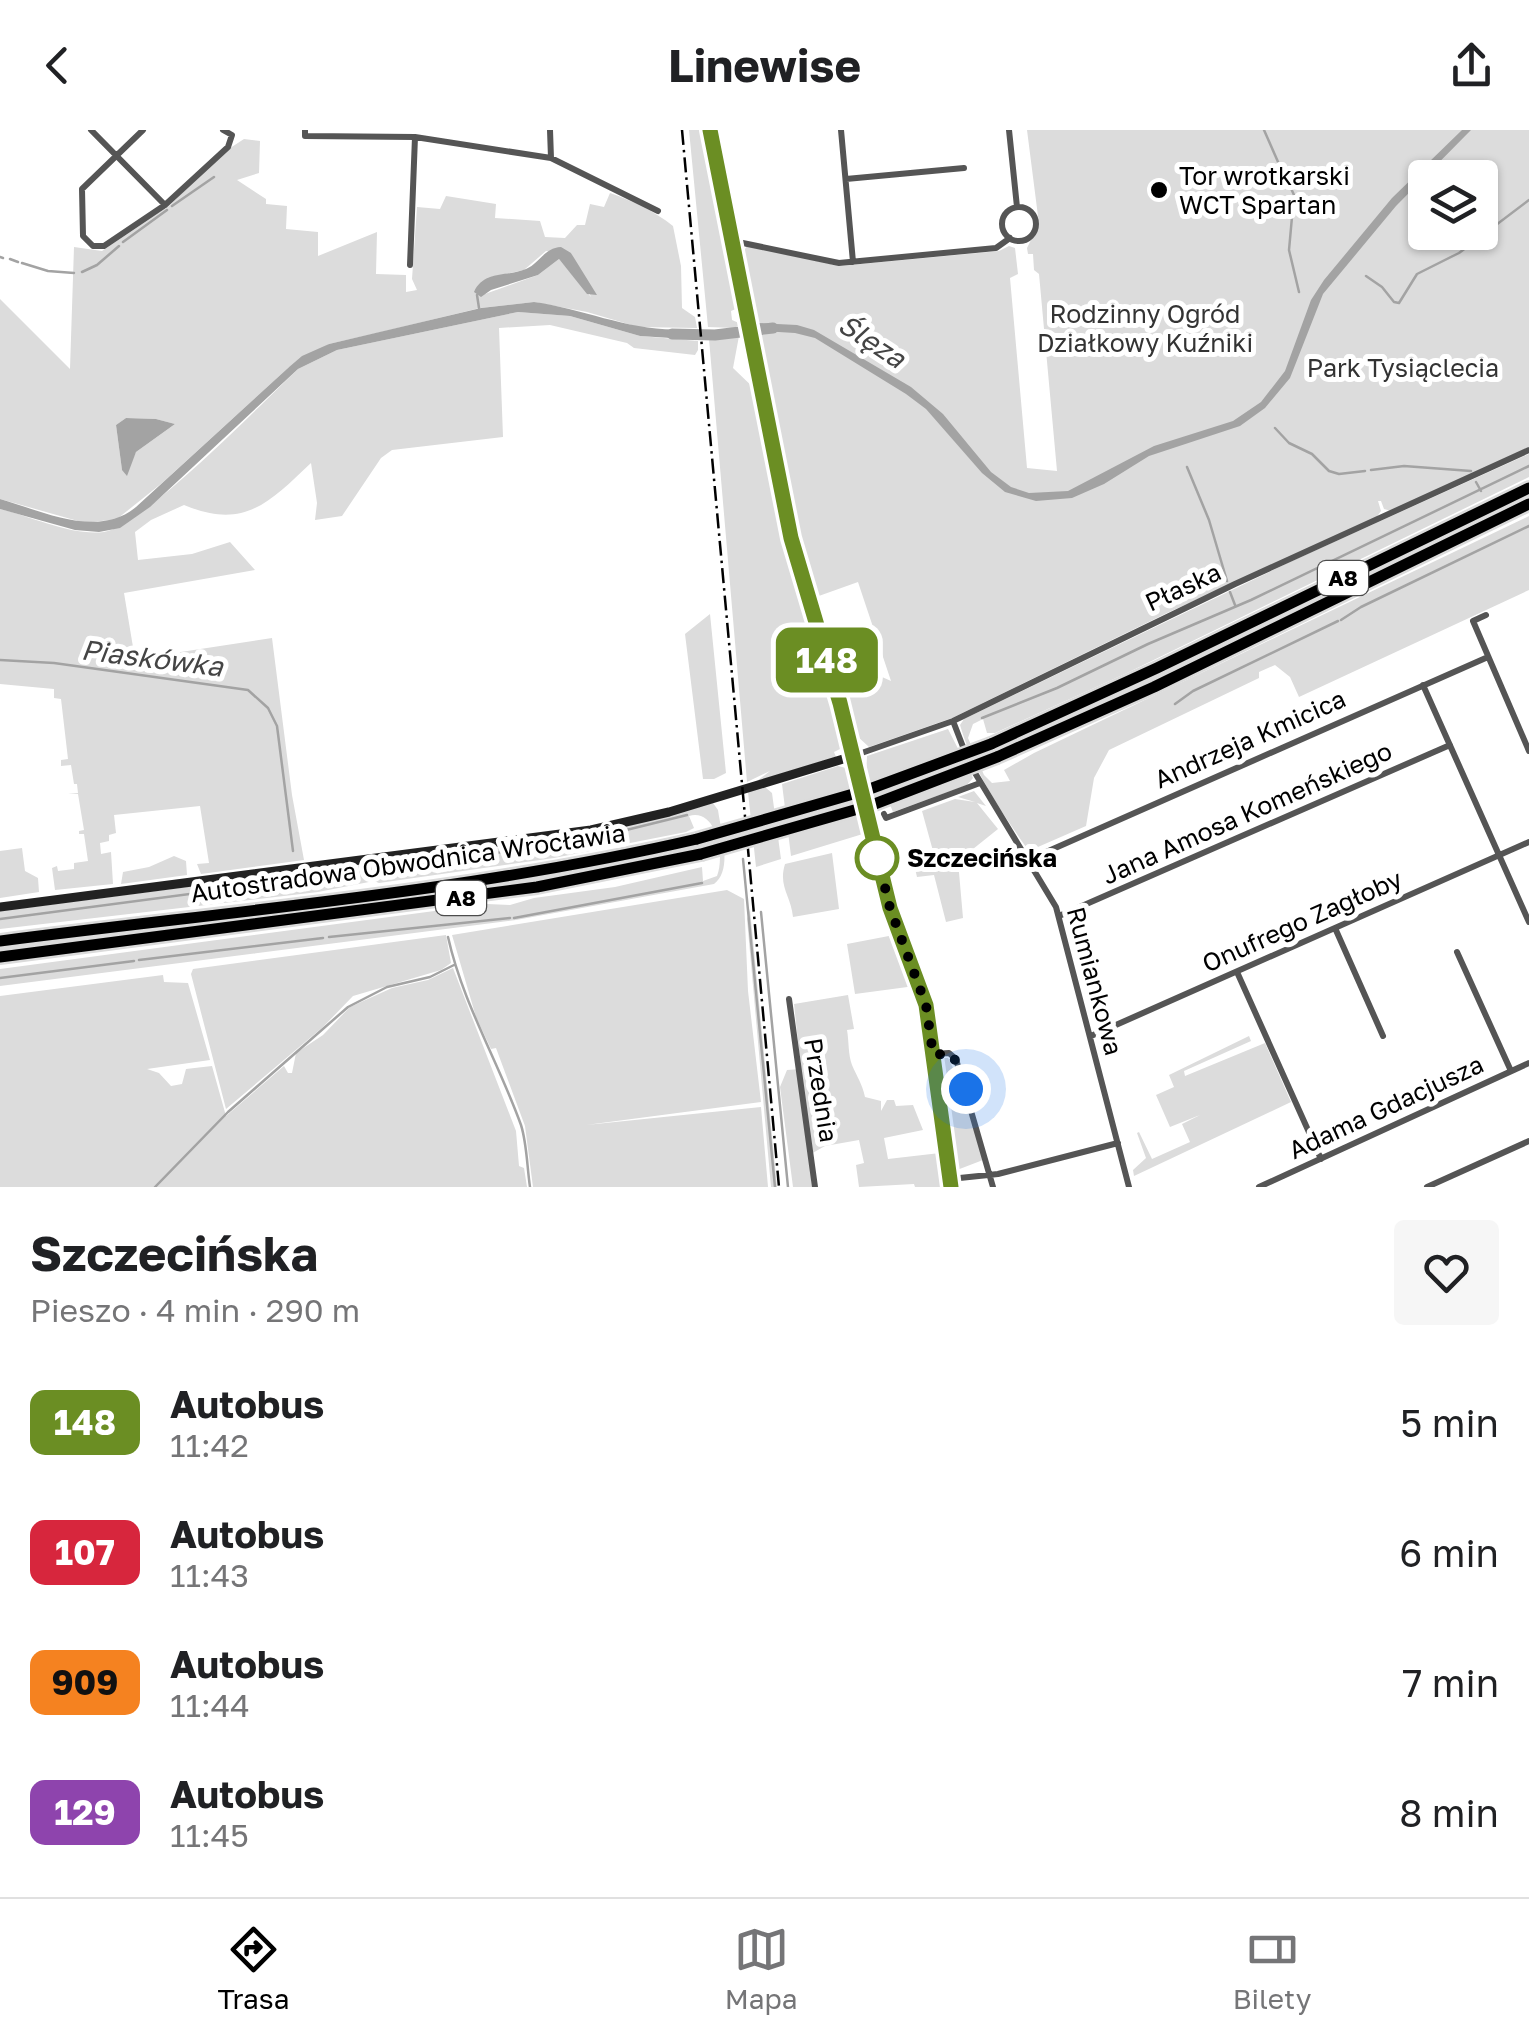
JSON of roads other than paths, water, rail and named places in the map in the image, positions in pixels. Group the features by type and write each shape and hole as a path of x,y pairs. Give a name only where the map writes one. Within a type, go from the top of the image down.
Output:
{"highway":[{"name":"Autostradowa Obwodnica Wrocławia","path":"0,941 545,870 697,840 868,790 991,744 1529,488"},
{"name":"Autostradowa Obwodnica Wrocławia","path":"0,957 537,887 701,854 844,814 997,757 1139,694 1529,504"},
{"path":"0,932 39,936"}],"street":[{"path":"91,130 165,205"},
{"path":"143,130 82,189 85,240 93,246 104,246 165,205 228,147 232,135 222,130"},
{"path":"438,130 438,140"},
{"path":"550,130 551,158"},
{"path":"710,130 791,538 853,756 890,908 926,1005 951,1183 1118,1143"},
{"path":"840,130 853,262"},
{"path":"1010,130 1017,208"},
{"path":"305,133 415,137 551,158 658,211"},
{"path":"410,266 415,137"},
{"path":"845,179 964,168"},
{"path":"1017,208 1032,212 1035,232 1024,240 1010,238 1003,228 1004,217 1017,208"},
{"path":"731,240 818,260 853,262 996,248 1010,238"},
{"name":"Płaska","path":"853,756 953,720 1529,450"},
{"path":"1486,615 1473,621 1529,751"},
{"name":"Andrzeja Kmicica","path":"1028,860 1488,657"},
{"path":"1423,685 1529,922"},
{"name":"Rumiankowa","path":"953,720 980,783 1059,916 1129,1187"},
{"name":"Jana Amosa Komeńskiego","path":"1059,916 1450,745"},
{"path":"0,907 561,836 669,812 853,756"},
{"path":"885,816 980,783"},
{"name":"Onufrego Zagłoby","path":"1091,1036 1529,842"},
{"path":"1335,928 1383,1036"},
{"path":"1456,952 1511,1071"},
{"path":"1237,972 1321,1159"},
{"name":"Przednia","path":"789,999 815,1187"},
{"path":"933,1054 948,1053 956,1059 994,1187"},
{"name":"Adama Gdacjusza","path":"1259,1187 1529,1063"},
{"path":"1428,1187 1529,1141"}],"waterway":[{"path":"1264,130 1282,171"},
{"path":"1285,175 1294,195 1289,250 1299,292"},
{"path":"172,206 214,177"},
{"path":"1366,276 1399,303 1417,274 1459,253 1529,200"},
{"path":"123,242 167,210"},
{"path":"82,272 119,246"},
{"path":"10,259 18,262"},
{"path":"22,263 74,273"},
{"path":"477,295 479,308"},
{"name":"Ślęza","path":"672,334 715,335 773,328"},
{"path":"1275,428 1289,443 1312,454 1329,471 1365,471"},
{"path":"1371,470 1404,466 1471,471"},
{"path":"982,718 1251,600 1529,466"},
{"path":"1187,467 1209,520 1227,581"},
{"path":"1476,482 1481,491"},
{"path":"1341,620 1529,526"},
{"path":"1230,592 1235,605"},
{"path":"1175,704 1193,691 1338,621"},
{"name":"Piaskówka","path":"0,660 54,663 248,690 268,708 277,726 293,851"},
{"path":"0,919 478,856 606,835 687,815"},
{"path":"743,859 775,1187"},
{"path":"514,918 702,883"},
{"path":"761,912 788,1187"},
{"name":"Piaskówka","path":"329,937 510,918"},
{"name":"Piaskówka","path":"448,937 462,986 521,1125 530,1187"},
{"path":"139,960 323,938"},
{"path":"0,978 134,961"},
{"path":"155,1187 228,1112 348,1007 387,987 430,977 454,965"}],"railway":[{"path":"682,130 779,1187"}],"place":[{"name":"Tor wrotkarski WCT Spartan","path":"1159,190"},
{"name":"Szczecińska","path":"877,858"}],"park label":[{"name":"Rodzinny Ogród Działkowy Kuźniki","path":"1145,328"},
{"name":"Park Tysiąclecia","path":"1403,368"}]}
